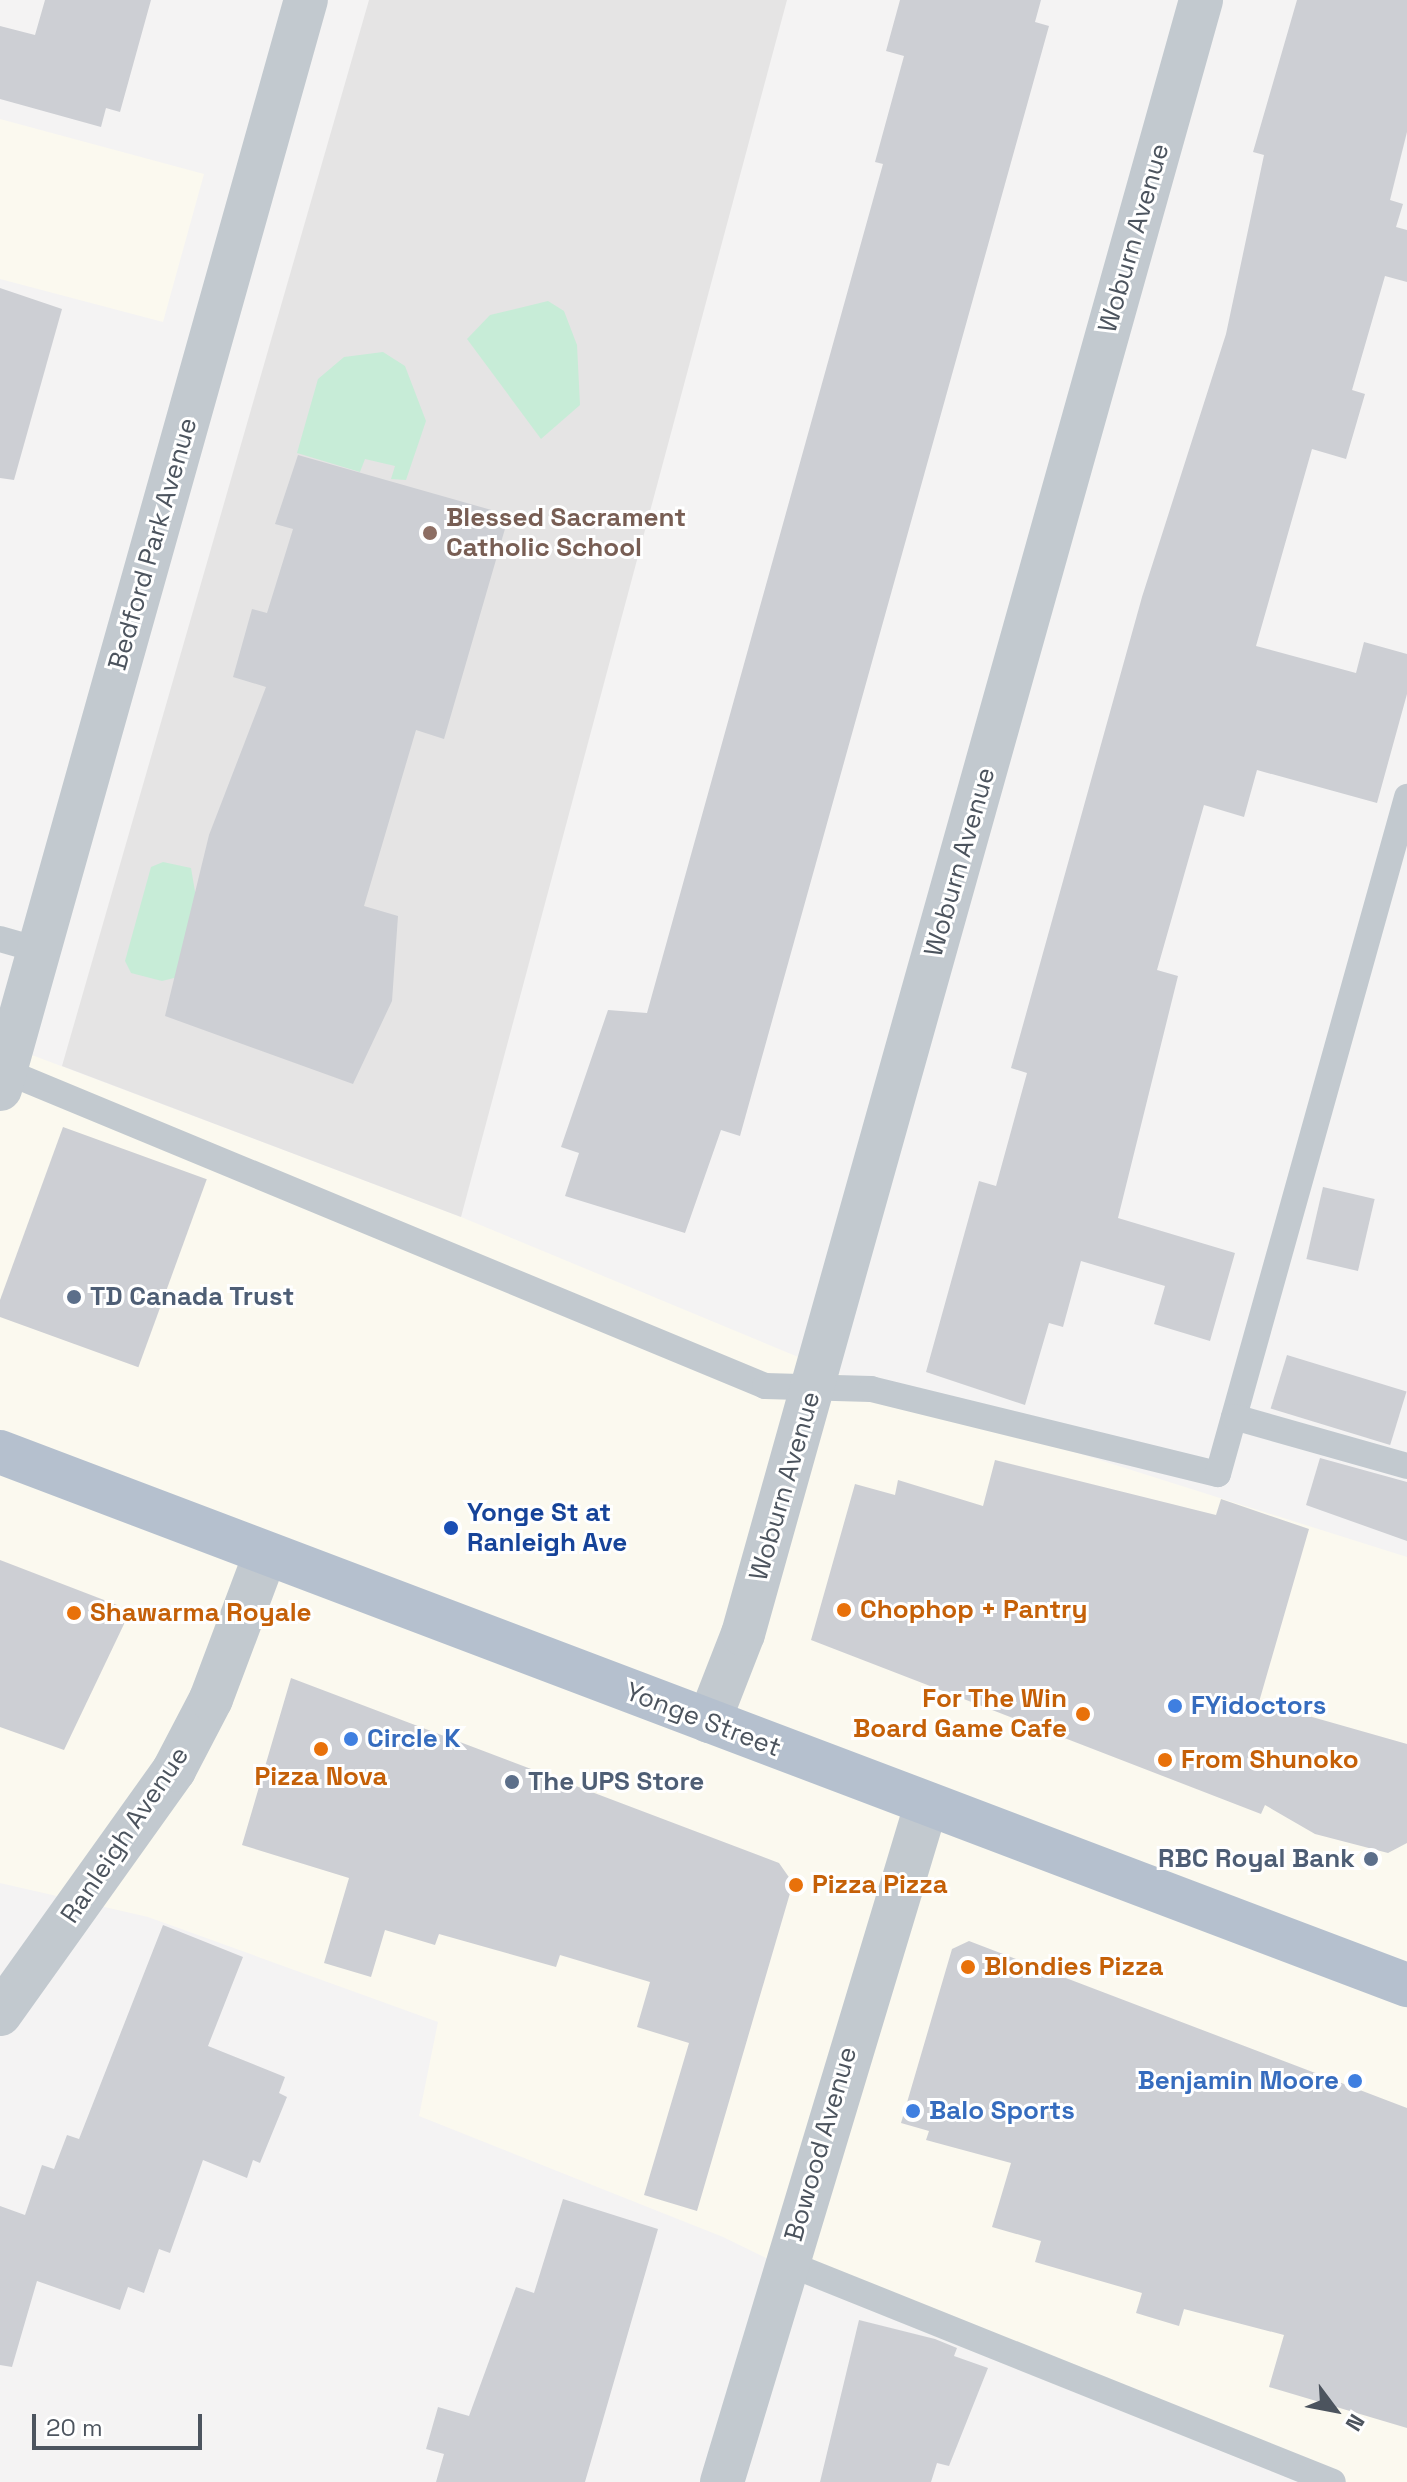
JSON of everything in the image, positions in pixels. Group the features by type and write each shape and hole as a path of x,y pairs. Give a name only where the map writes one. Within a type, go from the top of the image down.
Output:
{"main road":[{"name":"Yonge Street","path":"0,1452 709,1721 925,1809 1407,1985"}],"street":[{"name":"Bedford Park Avenue","path":"2,1080 19,944 306,0"},
{"name":"Woburn Avenue","path":"709,1721 743,1634 1201,0"},
{"name":"Ranleigh Avenue","path":"0,2014 174,1770 211,1699 265,1555"},
{"name":"Bowood Avenue","path":"722,2482 925,1809"}],"lane":[{"path":"2,1080 765,1386 871,1389 1218,1474 1407,797"},
{"path":"1234,1417 1407,1466"},
{"path":"787,2263 1333,2482"}],"shaded area":[{"name":"Blessed Sacrament Catholic School","path":"369,0 787,0 461,1217 62,1066"},
{"path":"0,119 204,174 163,322 0,279"},
{"path":"0,1043 461,1217 878,1390 1407,1557 1407,2482 1324,2482 836,2292 723,2237 419,2116 438,2022 148,1917 0,1883"}],"green space":[{"path":"548,301 564,311 577,345 580,405 541,439 467,339 490,315"},
{"path":"383,352 405,366 426,421 406,480 391,479 395,466 365,459 360,472 297,453 318,379 344,357"},
{"path":"163,862 191,868 198,909 178,977 162,981 131,973 125,961 151,867"}],"building":[{"path":"45,0 151,0 120,112 106,108 101,127 0,99 0,26 35,35"},
{"path":"900,0 1041,0 1035,22 1049,26 740,1136 721,1130 685,1233 565,1196 579,1153 561,1147 608,1010 647,1013 883,164 875,162 904,56 886,51"},
{"path":"1297,0 1407,0 1407,132 1390,200 1403,204 1396,227 1407,230 1407,282 1385,276 1352,390 1365,394 1346,459 1312,449 1256,646 1356,673 1364,642 1407,654 1407,694 1377,803 1257,770 1244,817 1204,805 1157,970 1178,976 1118,1218 1235,1253 1210,1341 1154,1324 1165,1286 1081,1261 1063,1327 1049,1323 1025,1405 926,1372 979,1181 996,1186 1027,1073 1011,1068 1142,597 1226,334 1264,155 1253,152"},
{"path":"0,288 62,309 14,480 0,478"},
{"path":"298,455 509,515 444,739 416,730 364,906 398,916 392,1001 353,1084 165,1016 209,835 266,687 233,677 252,609 267,613 293,529 275,524"},
{"path":"63,1127 207,1179 138,1367 0,1317 0,1300"},
{"path":"1323,1187 1375,1199 1358,1271 1306,1259"},
{"path":"1287,1355 1407,1392 1390,1445 1271,1409"},
{"path":"1320,1458 1407,1482 1407,1541 1306,1505"},
{"path":"995,1460 1216,1515 1221,1499 1309,1529 1259,1702 1407,1744 1407,1843 1388,1853 1315,1834 1265,1805 1261,1814 811,1640 855,1484 895,1495 898,1480 983,1506"},
{"path":"0,1560 117,1605 125,1622 64,1750 0,1727"},
{"path":"291,1678 779,1863 793,1883 697,2211 644,2195 689,2043 637,2027 650,1982 560,1955 556,1967 439,1934 435,1945 385,1930 371,1977 324,1963 349,1878 242,1845"},
{"path":"163,1925 243,1957 208,2046 285,2077 279,2093 287,2097 260,2163 253,2160 247,2178 203,2160 170,2253 159,2249 144,2293 128,2287 120,2310 37,2281 12,2367 0,2365 0,2206 25,2215 42,2165 54,2169 67,2135 79,2139"},
{"path":"969,1941 1407,2108 1407,2428 1269,2387 1284,2335 1184,2309 1179,2326 1136,2313 1142,2293 1035,2262 1041,2241 992,2227 1011,2163 926,2140 929,2131 901,2123 952,1949"},
{"path":"563,2199 658,2229 585,2482 436,2482 444,2454 426,2449 438,2407 469,2416 516,2287 534,2293"},
{"path":"859,2320 935,2339 957,2348 954,2356 988,2368 949,2466 937,2463 931,2482 820,2482"}],"place":[{"name":"Blessed Sacrament Catholic School","path":"430,533"},
{"name":"TD Canada Trust","path":"74,1297"},
{"name":"Yonge St at Ranleigh Ave","path":"451,1528"},
{"name":"Chophop + Pantry","path":"844,1610"},
{"name":"Shawarma Royale","path":"74,1613"},
{"name":"FYidoctors","path":"1175,1706"},
{"name":"For The Win Board Game Cafe","path":"1083,1714"},
{"name":"Circle K","path":"351,1739"},
{"name":"Pizza Nova","path":"321,1749"},
{"name":"From Shunoko","path":"1165,1760"},
{"name":"The UPS Store","path":"512,1782"},
{"name":"RBC Royal Bank","path":"1371,1859"},
{"name":"Pizza Pizza","path":"796,1885"},
{"name":"Blondies Pizza","path":"968,1967"},
{"name":"Benjamin Moore","path":"1355,2081"},
{"name":"Balo Sports","path":"913,2111"}]}
